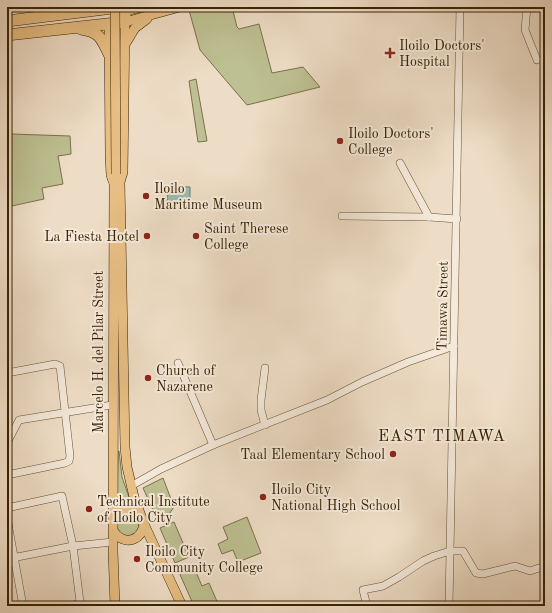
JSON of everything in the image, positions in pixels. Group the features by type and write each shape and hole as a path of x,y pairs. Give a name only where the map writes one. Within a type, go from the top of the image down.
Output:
{"highway":[{"path":"71,13 85,7"},
{"path":"7,21 111,7 121,7"},
{"name":"Marcelo H. del Pilar Street","path":"109,24 111,7"},
{"name":"Marcelo H. del Pilar Street","path":"125,7 125,22"},
{"path":"7,35 125,22"},
{"path":"73,28 96,33 103,41 109,54"}],"main road":[{"name":"Marcelo H. del Pilar Street","path":"111,7 125,447 127,467 131,486 143,521 182,606"},
{"path":"125,7 130,10 142,7"},
{"path":"125,22 180,7"},
{"path":"124,48 135,28 155,15"},
{"name":"Marcelo H. del Pilar Street","path":"115,606 112,405 116,179 123,172 125,22"},
{"name":"Marcelo H. del Pilar Street","path":"109,24 111,175 116,179"},
{"path":"126,509 134,511 143,521 143,530 138,536 131,540 120,538 114,527 117,515 126,509"}],"street":[{"name":"Timawa Street","path":"449,606 460,7"},
{"path":"527,7 525,30 537,60"},
{"path":"400,164 429,217"},
{"path":"342,216 429,217 457,219"},
{"path":"131,486 161,469 214,445 327,400 362,382 408,362 454,346"},
{"path":"178,363 214,445"},
{"path":"7,372 55,364 60,366 66,412 69,461 7,475"},
{"path":"265,368 260,410 265,425"},
{"path":"7,443 18,420 112,405"},
{"path":"7,508 62,496 73,546 80,602 73,606"},
{"path":"7,518 11,558 23,606"},
{"path":"11,558 73,546 113,542"},
{"path":"367,606 363,590 383,586 423,561 450,551 463,551 476,573 483,574 515,566 530,571 545,566"}],"green space":[{"path":"202,7 232,7 237,27 239,29 259,24 272,73 303,67 320,87 247,105 200,50 189,10"},
{"path":"196,79 207,141 198,142 189,81"},
{"path":"11,134 70,136 71,154 58,156 63,184 42,188 44,199 7,207 7,136"},
{"path":"119,451 122,477 132,506 126,505 117,508 118,452"},
{"path":"163,478 174,507 167,517 158,521 143,488"},
{"path":"128,514 132,515 138,521 138,529 132,535 128,536 124,535 118,529 117,525 118,521 124,515"},
{"path":"247,517 261,553 238,562 233,550 222,554 218,544 228,539 223,527"},
{"path":"174,522 189,557 175,563 160,528"},
{"path":"192,563 202,586 209,583 219,606 194,606 178,570"}],"water":[{"path":"168,186 190,187 190,202 167,201"}],"place":[{"name":"Iloilo Doctors' Hospital","path":"390,53"},
{"name":"Iloilo Doctors' College","path":"340,141"},
{"name":"Iloilo Maritime Museum","path":"146,196"},
{"name":"La Fiesta Hotel","path":"147,236"},
{"name":"Saint Therese College","path":"196,236"},
{"name":"Church of Nazarene","path":"148,378"},
{"name":"Taal Elementary School","path":"393,454"},
{"name":"Iloilo City National High School","path":"263,497"},
{"name":"Technical Institute of Iloilo City","path":"89,509"},
{"name":"Iloilo City Community College","path":"137,559"}],"district":[{"name":"EAST TIMAWA","path":"442,435"}]}
